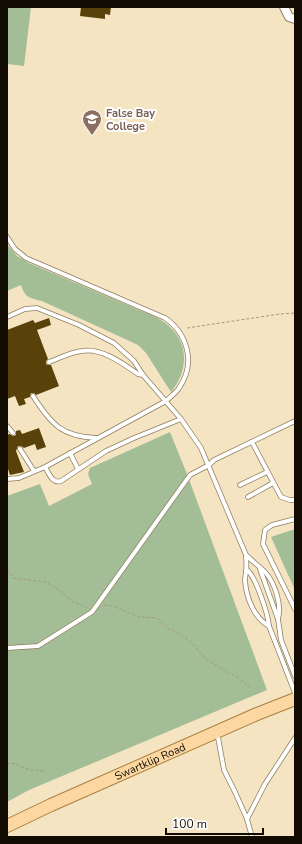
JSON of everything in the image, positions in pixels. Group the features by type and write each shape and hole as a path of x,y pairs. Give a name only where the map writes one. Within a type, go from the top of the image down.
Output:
{"main road":[{"name":"Swartklip Road","path":"7,826 51,805 295,699"}],"street":[{"path":"284,7 289,17 295,20"}],"lane":[{"path":"7,237 15,249 26,258 160,315 174,325 181,334 188,353 188,365 185,377 180,387 166,401 45,467 19,478 7,479"},
{"path":"7,317 25,309 34,307 79,325 114,343 134,361 143,375 181,419 199,444 246,555 247,570 245,581 248,598 256,613 263,622 269,626"},
{"path":"49,362 72,353 90,351 104,354 138,374 143,375"},
{"path":"33,396 47,417 60,428 76,436 98,438"},
{"path":"45,467 53,480 58,482 106,451 181,419"},
{"path":"7,648 38,646 92,612 190,475 209,465 214,460 295,421"},
{"path":"7,426 13,433"},
{"path":"252,442 281,497 295,500"},
{"path":"20,450 34,471"},
{"path":"70,453 78,469"},
{"path":"240,485 267,472"},
{"path":"248,497 273,483"},
{"path":"295,519 272,525 265,530 263,544 295,609"},
{"path":"246,555 268,577 277,597 280,609 278,619 281,640 295,676"},
{"path":"247,570 251,574 263,602 268,616 269,626 295,693"},
{"path":"217,732 224,770 247,819 252,837"},
{"path":"247,819 265,784 295,738"}],"path":[{"path":"187,328 295,313"},
{"path":"7,570 14,578 46,582 75,603 81,604 92,612"},
{"path":"105,605 118,607 131,614 145,618 157,618 170,629 190,641 207,660 237,677 250,687"},
{"path":"7,764 12,763 30,770 45,771"}],"green space":[{"path":"7,7 31,7 24,66 7,64"},
{"path":"7,244 17,256 29,263 162,320 170,327 181,342 184,359 180,376 171,392 146,353 138,345 42,301 28,297 24,293 21,285 7,291"},
{"path":"170,432 267,690 29,790 7,802 7,496 40,484 49,506 92,484 88,474 90,468"},
{"path":"295,529 295,590 271,537"}],"building":[{"path":"81,7 111,7 110,15 105,14 105,19 80,16"},
{"path":"49,318 51,325 37,330 48,359 46,364 51,365 59,386 36,395 31,393 30,397 24,399 26,404 19,406 15,396 7,399 7,330 33,320 35,323"},
{"path":"39,428 46,447 37,450 35,444 24,448 18,446 16,451 24,472 10,475 7,466 7,435 9,434 14,436 16,435 16,431 20,430 22,434"}],"place":[{"name":"False Bay College","path":"92,136"}]}
